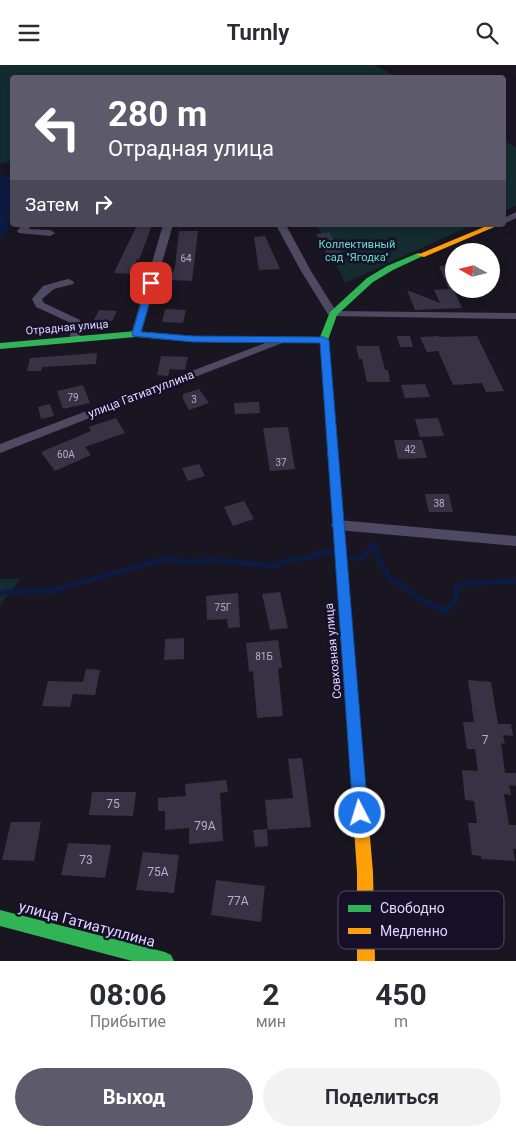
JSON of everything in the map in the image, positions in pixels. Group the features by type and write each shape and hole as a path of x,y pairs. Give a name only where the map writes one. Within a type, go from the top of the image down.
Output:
{"street":[{"path":"25,227 22,231 50,233"},
{"path":"136,334 167,227"},
{"path":"282,227 333,315"},
{"path":"324,340 333,315 370,280 390,268 490,227"},
{"path":"69,282 49,287 37,299 40,305 76,322 75,338"},
{"path":"333,315 360,313 516,316"},
{"name":"Отрадная улица","path":"0,346 136,334 193,339 324,340"},
{"name":"улица Гатиатуллина","path":"0,449 281,340"},
{"name":"Совхозная улица","path":"324,340 365,891"},
{"path":"338,525 516,541"},
{"name":"улица Гатиатуллина","path":"0,918 165,961"}],"green space":[{"path":"0,65 375,65 393,75 10,75 10,162 0,164"},
{"path":"506,141 516,148 516,205 506,210"},
{"name":"Коллективный сад \"Ягодка\"","path":"318,227 468,227 345,283"},
{"path":"0,579 20,579 0,605"}],"water":[{"path":"10,174 10,219 5,235 0,236 0,177"}],"building":[{"path":"136,227 151,227 132,274 114,273"},
{"path":"179,231 198,231 192,281 170,280 175,267"},
{"path":"329,232 342,254 328,256 316,234"},
{"path":"265,236 280,269 259,270 254,237"},
{"path":"439,266 445,266 445,280"},
{"path":"445,289 445,298 458,298 462,308 415,310 407,290 440,303 434,290"},
{"path":"165,309 186,310 183,323 162,322"},
{"path":"99,310 117,311 112,321 94,320"},
{"path":"397,336 410,336 413,347 400,347"},
{"path":"477,336 504,391 486,392 482,383 453,385 438,351 427,352 420,337"},
{"path":"356,346 379,346 385,370 388,370 390,382 367,382 362,359 359,359"},
{"path":"97,353 96,364 42,367 41,371 27,371 30,358"},
{"path":"161,356 188,357 185,370 170,369 168,376 157,375"},
{"path":"425,384 430,397 405,398 401,385"},
{"path":"83,385 90,403 63,409 57,391"},
{"path":"199,389 209,403 189,410 183,399 183,394"},
{"path":"259,402 260,413 235,414 234,403"},
{"path":"50,404 54,416 41,419 38,407"},
{"path":"116,418 125,433 85,447 91,455 55,471 41,452 91,431 89,427"},
{"path":"438,418 444,436 420,437 415,419"},
{"path":"288,427 295,469 270,471 263,428"},
{"path":"394,440 422,440 427,458 398,459"},
{"path":"199,464 205,476 188,481 182,468"},
{"path":"425,494 449,494 453,512 429,512"},
{"path":"244,501 254,519 233,526 224,507"},
{"path":"280,592 288,628 270,630 262,594"},
{"path":"238,593 240,627 228,628 227,619 207,620 206,596"},
{"path":"184,638 184,659 164,660 165,639"},
{"path":"278,640 282,668 278,669 283,716 257,718 253,671 249,672 246,643"},
{"path":"86,669 100,670 95,695 73,694 70,707 42,706 48,681 83,682"},
{"path":"468,680 491,682 498,724 511,724 513,736 503,735 505,744 501,743 505,773 516,773 516,786 509,785 511,795 504,794 509,825 516,825 516,849 513,849 515,861 481,859 481,856 472,855 468,823 477,823 474,801 465,800 462,770 478,771 475,749 467,749 463,722 474,722"},
{"path":"302,758 311,827 268,830 265,800 293,798 288,759"},
{"path":"226,780 228,792 220,793 223,841 189,844 189,828 165,830 165,811 158,811 158,798 186,796 185,784"},
{"path":"92,792 136,792 133,816 89,815"},
{"path":"11,822 41,822 34,861 2,860"},
{"path":"267,829 268,846 255,847 253,830"},
{"path":"68,843 111,845 105,878 61,875"},
{"path":"143,852 179,855 174,893 136,890"},
{"path":"216,880 265,886 261,922 211,915"}],"waterway":[{"path":"352,557 357,560 360,559 374,544 381,564 390,579 402,585 421,600 447,612 449,606 457,599 456,587 468,583 516,581"},
{"path":"0,594 7,592 50,591 165,559 189,562 211,560 276,566 287,561 315,556 320,552 331,552"}],"traffic: fast":[{"path":"347,640 324,340 333,314 370,280 390,268 421,255"},
{"path":"0,346 136,334 193,339 324,340"},
{"path":"0,918 165,961"}],"traffic: slow":[{"path":"421,255 490,227"},
{"path":"347,640 365,891"},
{"path":"366,949 366,961"}],"route":[{"path":"151,283 136,334 193,339 324,340 360,813"}]}
